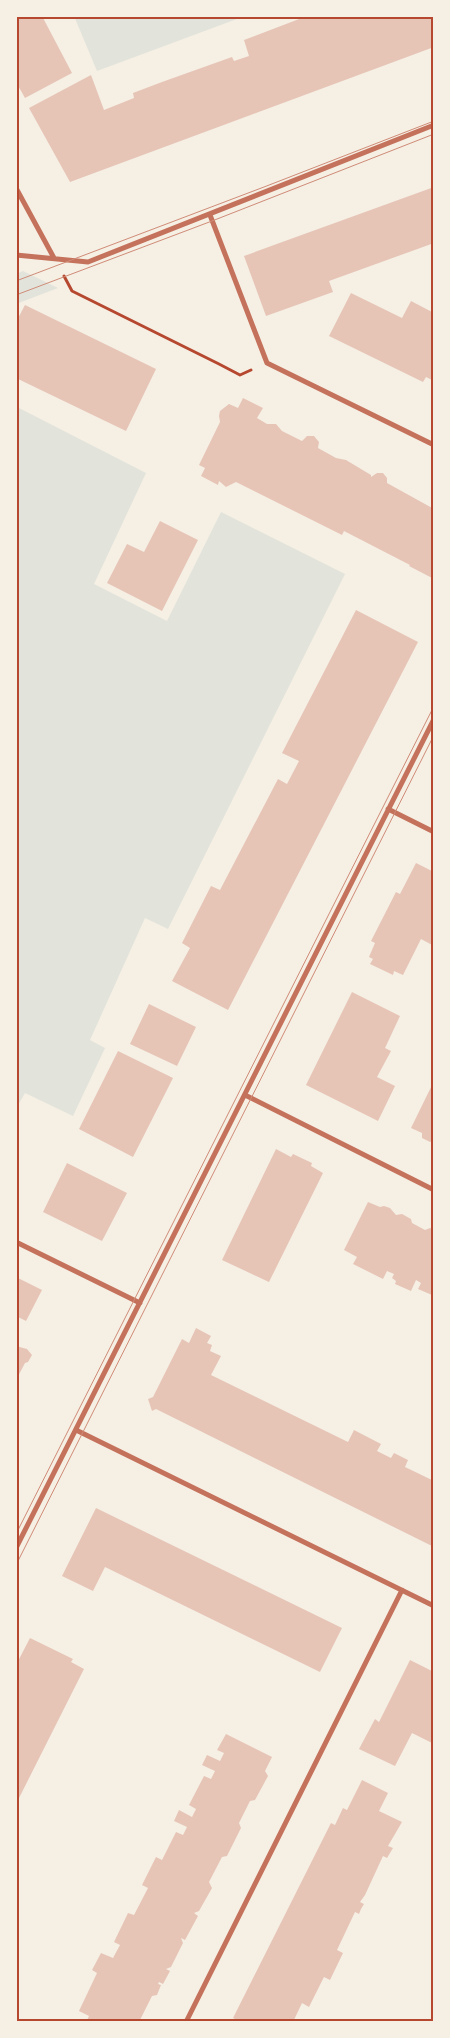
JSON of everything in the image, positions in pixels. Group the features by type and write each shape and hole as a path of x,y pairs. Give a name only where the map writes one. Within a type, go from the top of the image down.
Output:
{"street":[{"path":"16,255 88,262 434,125"},
{"path":"16,188 54,258"},
{"path":"210,215 267,363 434,445"},
{"path":"16,1548 434,719"},
{"path":"388,809 434,832"},
{"path":"245,1095 434,1190"},
{"path":"16,1242 140,1303"},
{"path":"76,1430 434,1606"},
{"path":"186,2022 402,1590"}],"path":[{"path":"54,258 72,290 240,375 267,363"}],"shaded area":[{"path":"74,16 245,16 97,71"},
{"path":"23,271 58,288 16,304 16,274"},
{"path":"19,408 146,473 94,584 167,621 221,512 345,574 168,929 145,918 90,1040 105,1048 73,1116 25,1093 16,1109 16,414"}],"building":[{"path":"16,16 42,16 72,73 25,98 16,82"},
{"path":"307,16 434,16 434,47 70,182 29,108 91,75 104,110 134,98 133,93 162,82 232,57 234,61 249,56 244,40"},
{"path":"434,187 434,243 329,281 333,292 266,316 244,256"},
{"path":"351,293 402,318 411,301 434,313 434,381 426,377 423,382 329,336"},
{"path":"25,305 156,369 126,431 16,378 16,322"},
{"path":"243,398 263,408 257,418 267,424 276,424 282,431 302,441 307,436 314,436 319,442 318,448 336,458 346,460 371,475 371,477 377,473 383,473 387,478 387,483 434,509 434,579 344,531 342,535 236,482 226,487 219,481 218,485 201,476 205,468 199,465 220,422 220,411 229,404 238,408"},
{"path":"160,521 198,540 162,611 107,583 127,544 144,552"},
{"path":"356,610 418,642 228,1010 172,981 190,948 182,943 211,886 220,890 278,779 287,784 299,761 282,753"},
{"path":"416,863 434,872 434,946 421,939 403,975 394,971 393,975 370,964 373,959 369,957 375,943 371,941 396,892 400,894"},
{"path":"352,992 400,1016 385,1048 391,1051 377,1077 395,1086 378,1121 306,1085"},
{"path":"149,1004 196,1027 177,1066 130,1044"},
{"path":"118,1051 173,1078 133,1157 79,1129"},
{"path":"434,1081 434,1140 430,1142 422,1138 422,1133 411,1128"},
{"path":"276,1149 291,1157 293,1154 312,1163 311,1166 323,1173 269,1282 222,1260"},
{"path":"67,1163 127,1193 102,1241 43,1212"},
{"path":"368,1202 380,1207 390,1208 396,1215 402,1214 411,1219 412,1223 425,1230 430,1228 434,1230 434,1291 432,1295 418,1289 421,1283 416,1280 411,1291 395,1284 396,1281 392,1278 394,1274 387,1271 383,1279 353,1264 357,1257 344,1250"},
{"path":"16,1277 42,1290 26,1321 16,1316"},
{"path":"196,1328 211,1336 207,1343 212,1345 210,1351 221,1356 211,1375 348,1442 354,1430 381,1444 377,1451 391,1458 394,1453 408,1460 405,1467 434,1481 434,1547 156,1409 152,1411 148,1399 153,1397 182,1339 189,1343"},
{"path":"16,1346 27,1349 32,1355 28,1362 25,1363 16,1380"},
{"path":"96,1508 342,1628 320,1672 105,1567 93,1591 62,1576"},
{"path":"30,1638 73,1659 71,1662 84,1669 16,1804 16,1665"},
{"path":"410,1660 434,1672 434,1744 412,1733 395,1766 359,1749 375,1719 379,1722"},
{"path":"226,1734 272,1757 265,1771 268,1776 255,1800 250,1801 239,1823 241,1828 227,1856 222,1857 209,1882 212,1888 199,1911 194,1913 198,1916 185,1940 181,1938 183,1943 171,1967 166,1969 170,1971 163,1984 159,1982 158,1984 161,1985 157,1995 152,1996 139,2022 86,2022 89,2016 79,2011 97,1973 92,1970 101,1953 113,1958 120,1945 114,1942 128,1913 134,1915 148,1888 142,1885 156,1857 162,1860 176,1832 183,1835 187,1827 174,1821 179,1810 192,1817 196,1809 189,1805 204,1776 211,1779 215,1771 202,1765 207,1755 220,1761 224,1753 217,1750"},
{"path":"362,1780 388,1793 379,1811 402,1822 388,1846 393,1848 387,1858 383,1856 360,1902 364,1904 359,1914 355,1912 337,1950 343,1953 330,1980 324,1977 309,2007 302,2003 293,2022 241,2022 233,2018 331,1823 335,1825 343,1808 347,1810"}],"tram line":[{"path":"16,281 434,121"},
{"path":"16,295 434,134"},
{"path":"16,1534 434,706"},
{"path":"16,1565 434,735"}]}
